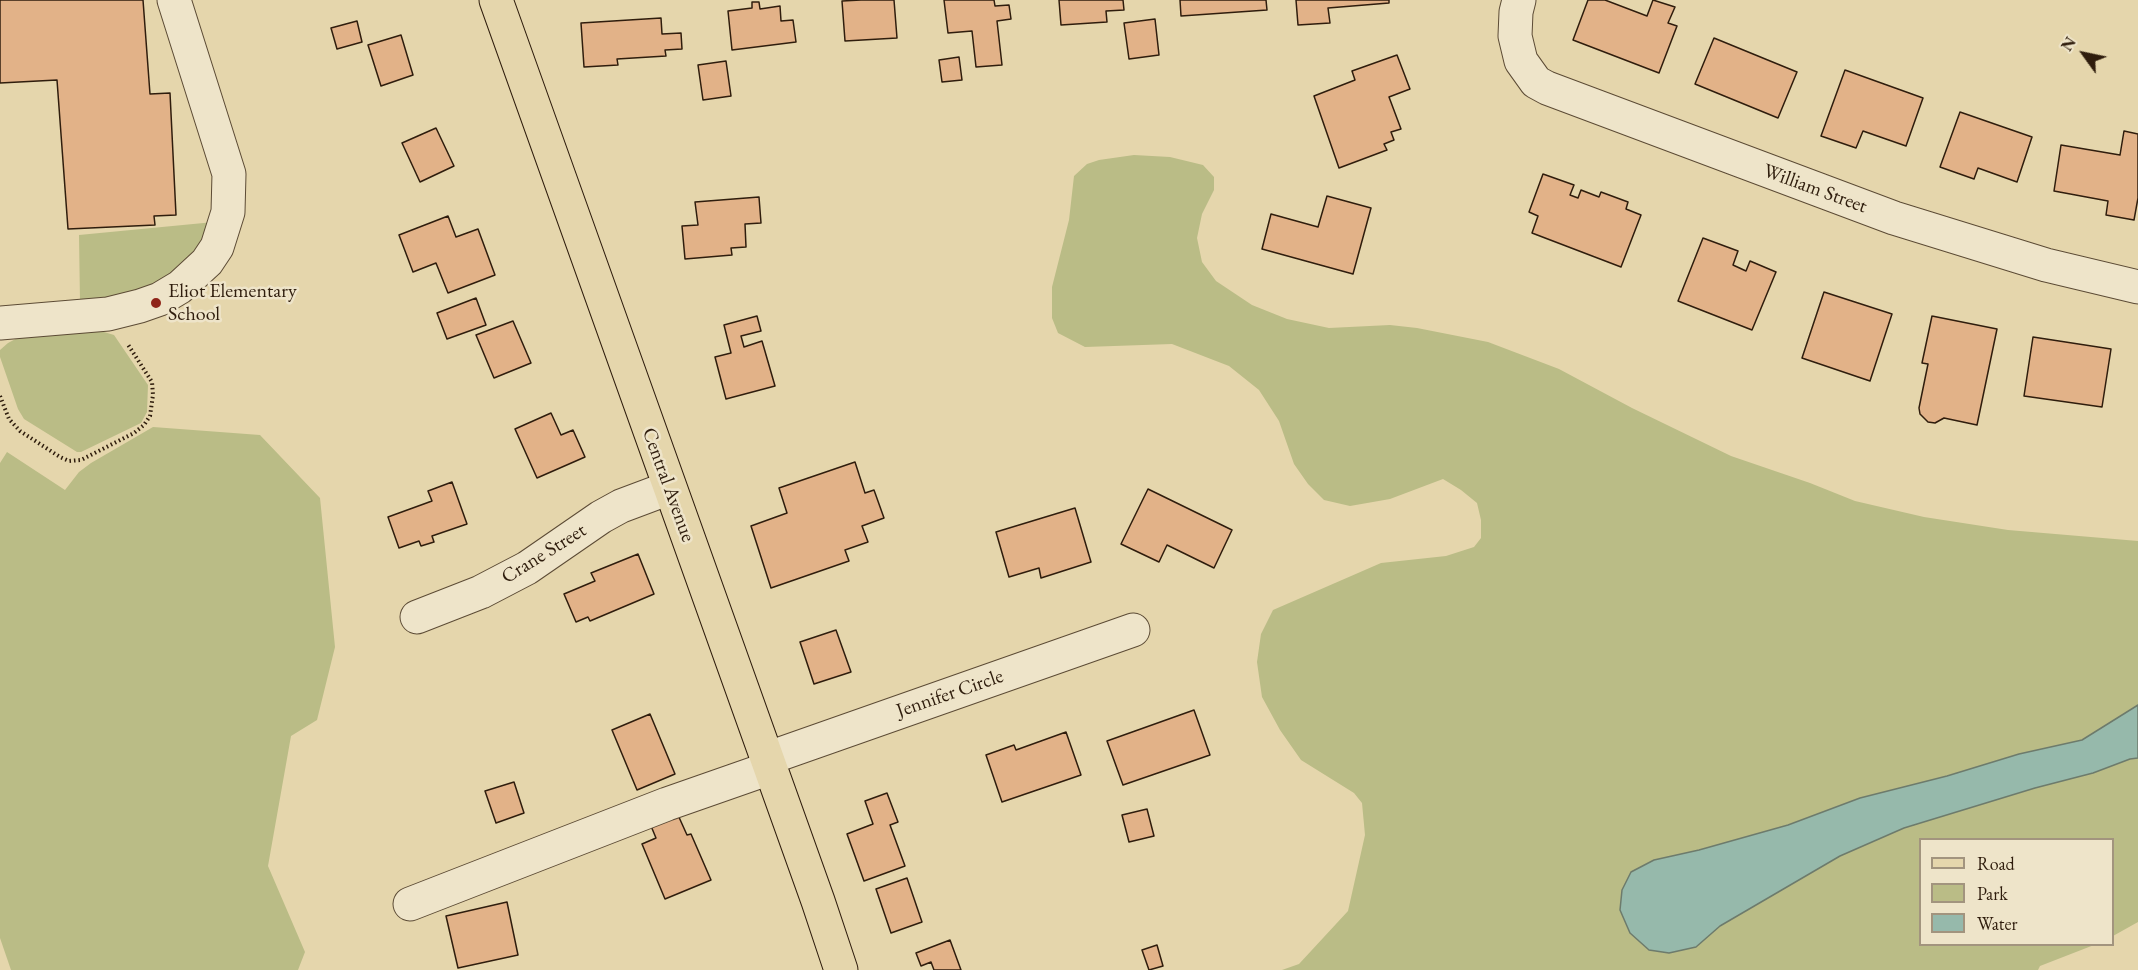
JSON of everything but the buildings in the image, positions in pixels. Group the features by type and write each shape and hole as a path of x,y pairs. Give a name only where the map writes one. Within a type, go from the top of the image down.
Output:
{"main road":[{"name":"Central Avenue","path":"496,0 841,970"}],"street":[{"path":"0,323 108,314 160,299 193,276 216,247 224,230 228,212 229,174 174,0"},
{"name":"William Street","path":"1519,0 1515,25 1517,49 1521,61 1536,82 1560,94 1894,218 2046,265 2138,287"},
{"name":"Crane Street","path":"417,617 489,588 527,568 601,517 621,506 669,488"},
{"name":"Jennifer Circle","path":"410,904 768,763 1134,630"}],"path":[{"path":"0,396 6,413 15,427 69,461 81,460 134,433 150,416 152,382 108,314"}],"green space":[{"path":"1134,155 1170,157 1203,165 1214,177 1214,190 1202,214 1197,238 1202,262 1216,281 1252,305 1287,319 1329,328 1390,325 1417,328 1488,342 1559,369 1632,408 1731,456 1855,501 1924,517 2008,530 2138,541 2138,706 2082,740 2019,754 1947,776 1860,798 1788,825 1654,860 1695,947 1720,926 1840,856 1904,828 2138,758 2138,922 2114,935 2114,838 1919,838 1919,946 2091,946 2040,966 2038,970 1282,970 1299,964 1348,911 1365,835 1362,803 1354,793 1301,760 1280,730 1262,697 1257,662 1261,634 1273,610 1381,563 1446,556 1474,547 1481,538 1481,520 1477,503 1443,479 1390,499 1350,506 1324,500 1308,484 1294,464 1279,421 1259,390 1229,366 1172,344 1085,347 1058,333 1052,318 1052,287 1069,220 1074,176 1087,164"},
{"path":"214,222 191,263 160,290 80,302 79,235"},
{"path":"41,331 104,332 114,335 148,385 147,412 141,423 77,452 24,419 18,409 0,357 0,350 25,334"},
{"path":"153,427 260,435 320,498 335,647 317,720 291,736 268,866 305,952 298,970 11,970 0,938 0,463 7,452 65,490 79,472 91,463"}],"water":[{"path":"2138,705 2138,758 1904,828 1840,856 1720,926 1696,947 1669,953 1649,950 1630,933 1620,910 1622,890 1631,872 1654,860 1788,825 1860,798 1947,776 2019,754 2082,740"}],"place":[{"name":"Eliot Elementary School","path":"156,303"}]}
